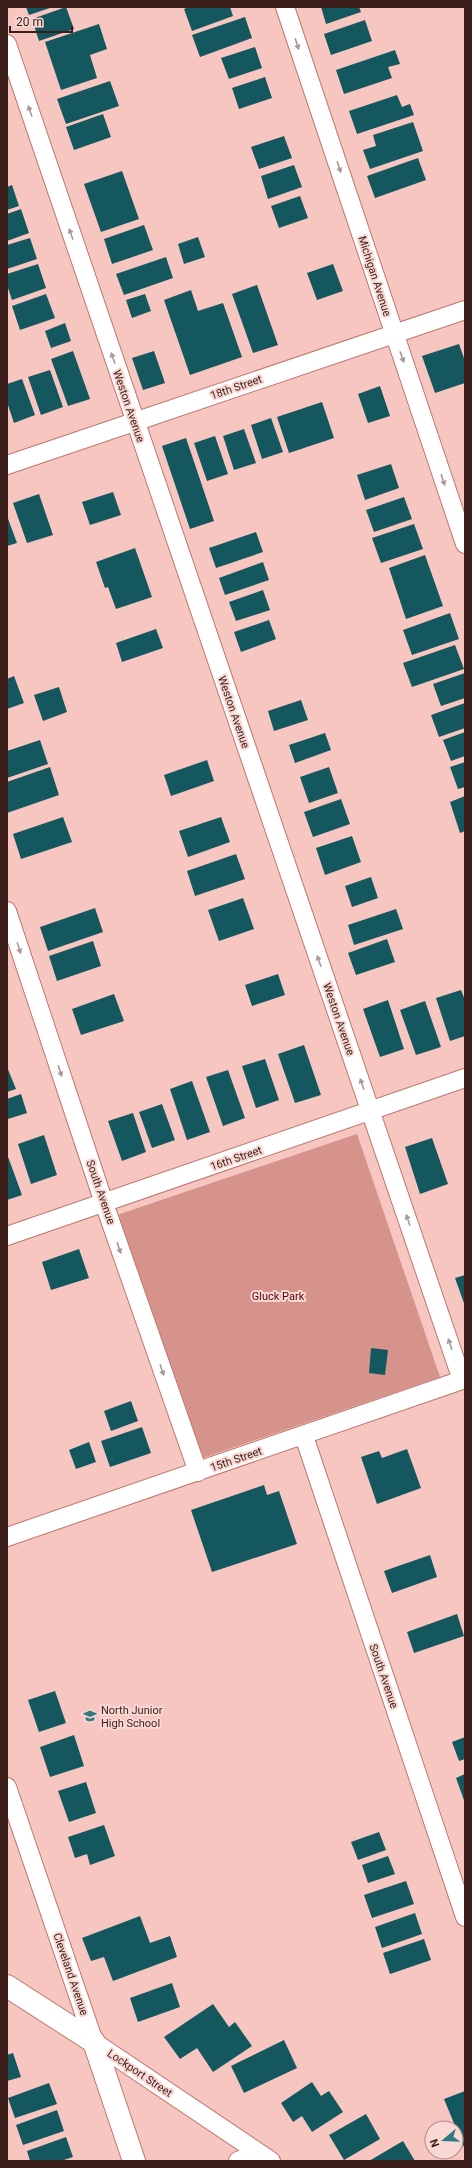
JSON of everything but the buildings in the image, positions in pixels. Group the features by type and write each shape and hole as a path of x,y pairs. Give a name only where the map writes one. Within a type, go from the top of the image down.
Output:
{"main road":[{"name":"Lockport Street","path":"7,1986 94,2042"},
{"name":"Cleveland Avenue","path":"94,2042 134,2161"}],"street":[{"name":"Michigan Avenue","path":"285,7 465,544"},
{"name":"Weston Avenue","path":"7,44 371,1112 464,1380"},
{"name":"18th Street","path":"7,465 465,310"},
{"name":"South Avenue","path":"7,911 104,1203 198,1472"},
{"name":"16th Street","path":"7,1236 371,1112 465,1078"},
{"name":"15th Street","path":"7,1537 464,1380"},
{"name":"South Avenue","path":"304,1436 465,1917"},
{"name":"Cleveland Avenue","path":"7,1788 94,2042"},
{"name":"Lockport Street","path":"94,2042 265,2157"},
{"path":"238,2161 265,2157"}],"green space":[{"name":"Gluck Park","path":"357,1134 440,1377 200,1459 117,1215"}],"place":[{"name":"North Junior High School","path":"90,1716"}]}
